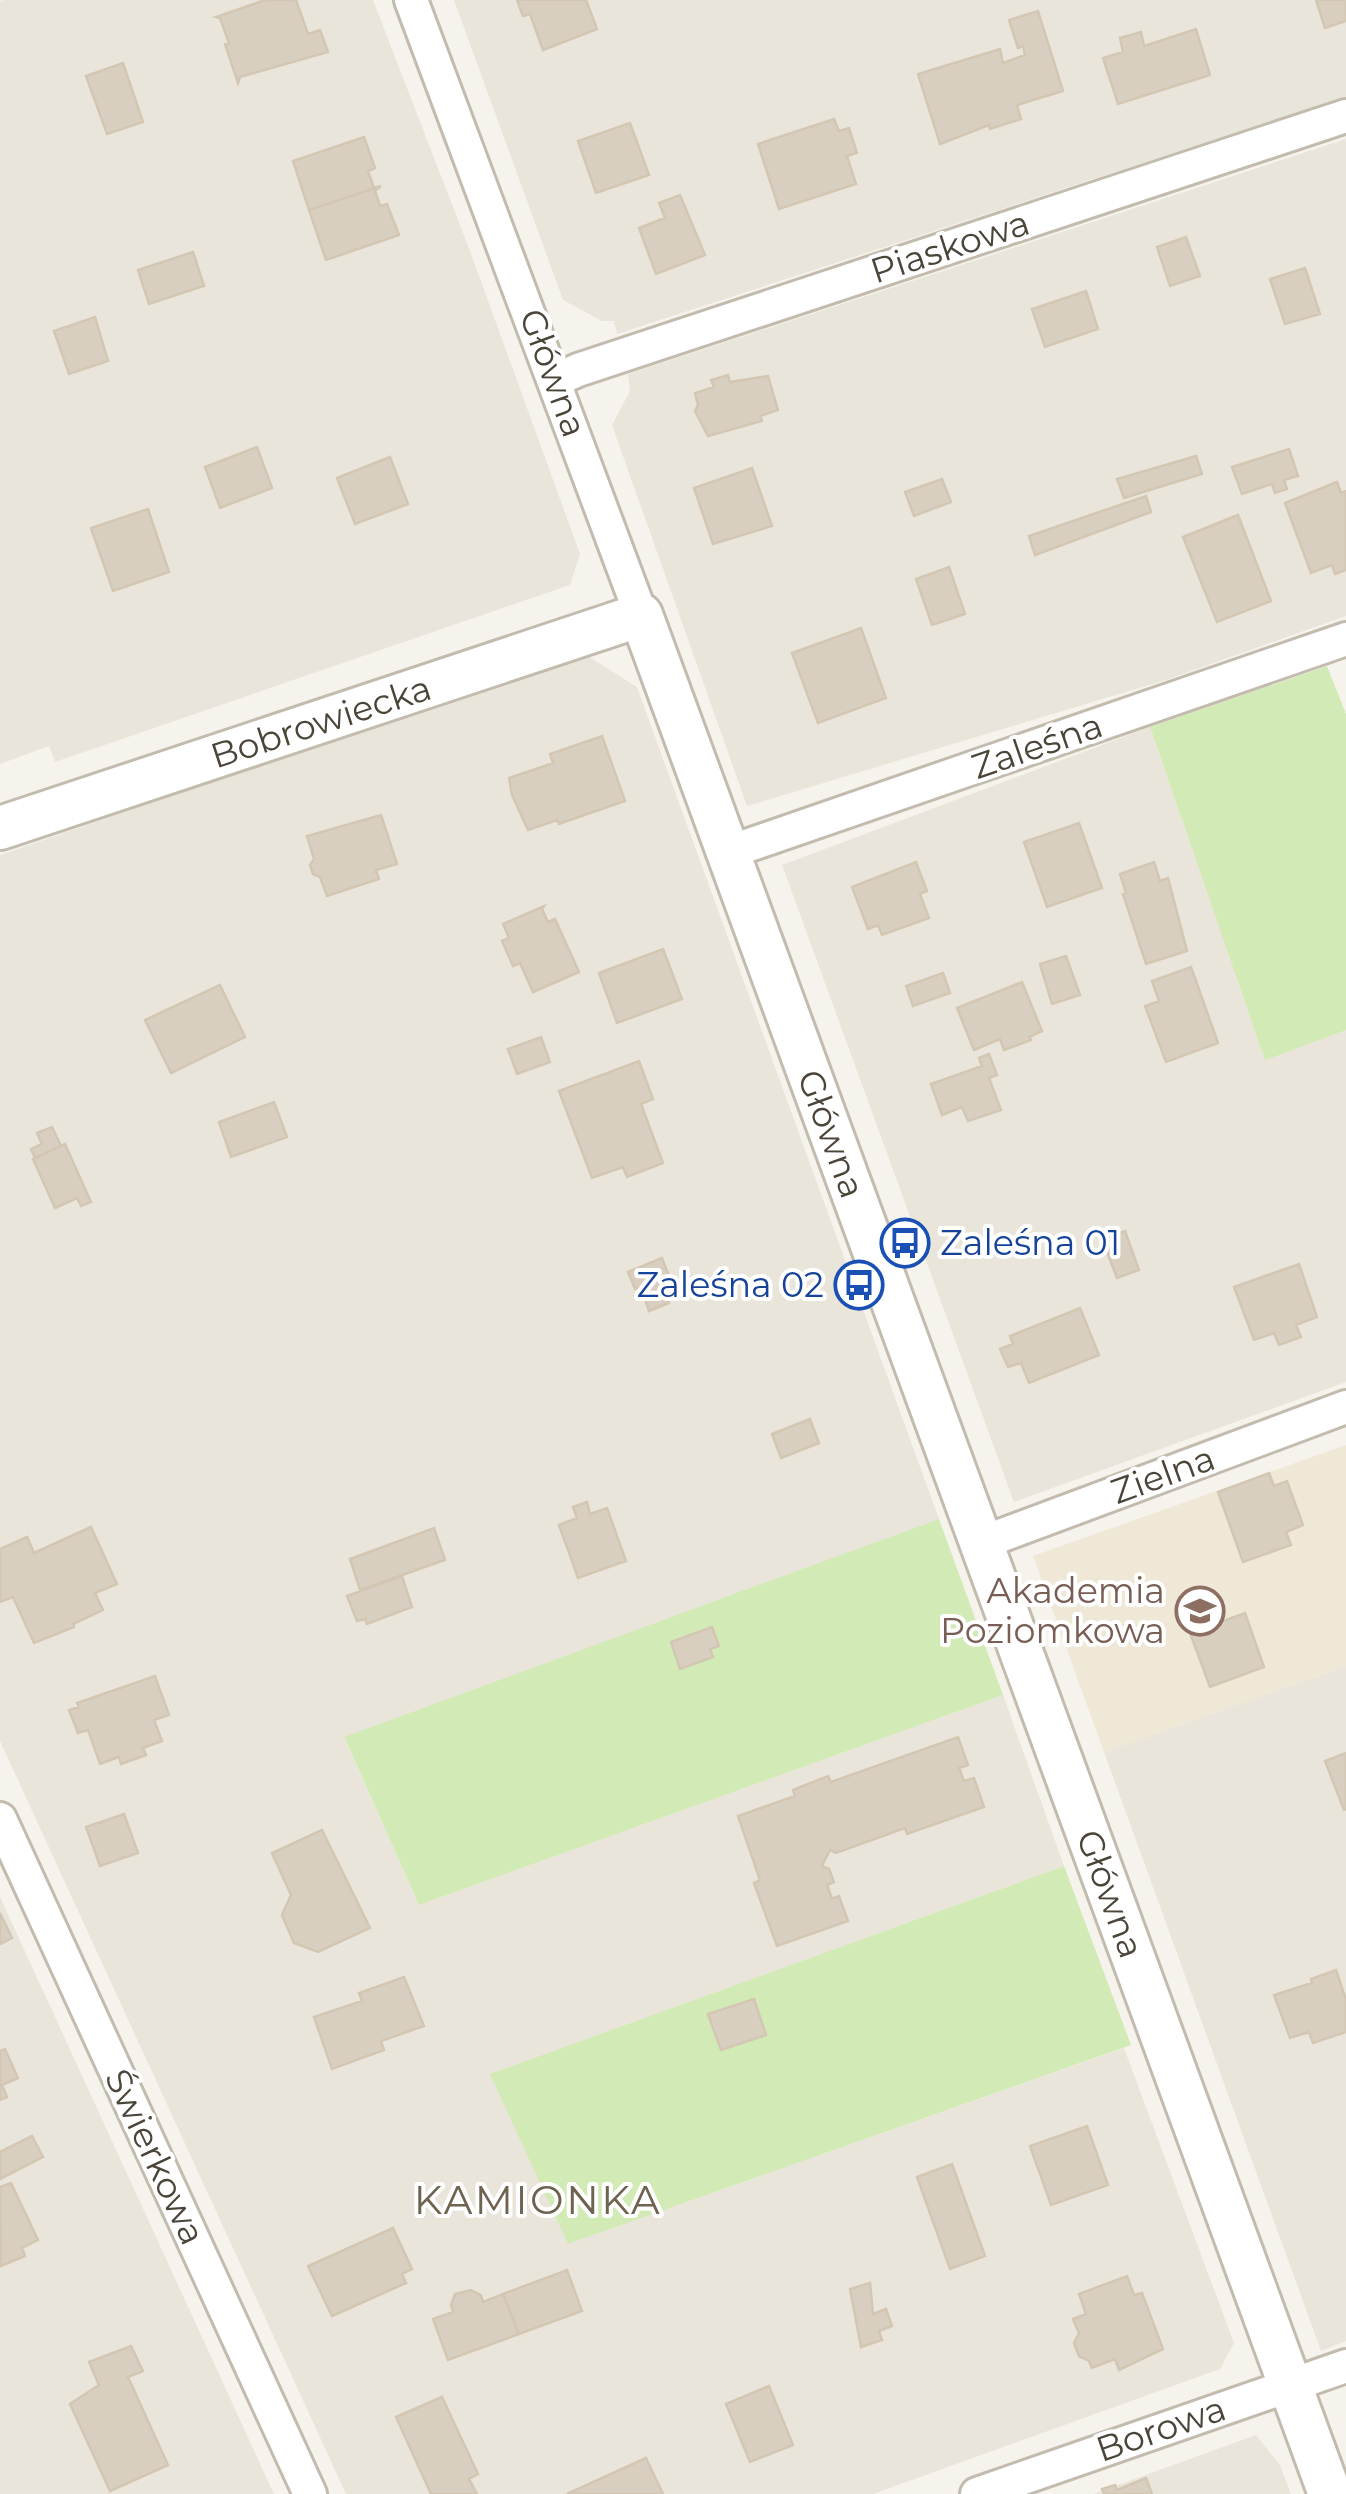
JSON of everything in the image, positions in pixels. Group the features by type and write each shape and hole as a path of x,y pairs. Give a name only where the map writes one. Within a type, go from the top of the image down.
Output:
{"street":[{"name":"Główna","path":"412,0 556,380 1330,2494"},
{"name":"Piaskowa","path":"556,380 1346,116"},
{"name":"Bobrowiecka","path":"0,828 641,616"},
{"name":"Zaleśna","path":"729,852 1346,639"},
{"name":"Zielna","path":"980,1543 1346,1407"},
{"name":"Świerkowa","path":"0,1819 310,2494"},
{"name":"Borowa","path":"977,2494 1346,2366"}],"shaded area":[{"path":"373,0 470,251 580,554 570,585 55,762 49,746 0,764 0,1"},
{"path":"454,0 1346,0 1346,97 617,334 614,321 602,321 563,300"},
{"path":"1346,139 1346,616 1169,679 747,806 612,425 630,391 628,374"},
{"path":"583,653 637,687 939,1519 344,1738 419,1905 1003,1695 1064,1866 491,2074 568,2244 1124,2048 1234,2343 1220,2369 873,2494 346,2494 0,1741 0,855"},
{"path":"1150,727 1265,1059 1346,1030 1346,1382 1014,1502 782,865"},
{"name":"Akademia Poziomkowa","path":"1346,1445 1346,1666 1104,1752 1033,1556"},
{"path":"1346,1666 1346,2341 1321,2351 1104,1752"},
{"path":"0,1897 274,2494 0,2494"},
{"path":"1256,2435 1280,2465 1291,2494 1093,2494"}],"green space":[{"path":"1327,666 1346,714 1346,1030 1265,1060 1150,727"},
{"path":"939,1519 1003,1695 419,1905 344,1737"},
{"path":"1064,1866 1131,2045 568,2244 490,2074"}],"building":[{"path":"265,0 296,0 308,34 320,30 328,52 240,77 238,83 225,44 229,43 220,18 216,17"},
{"path":"517,0 586,0 597,29 543,50 530,14 523,16"},
{"path":"1316,0 1346,0 1346,21 1325,28"},
{"path":"1038,11 1063,91 1017,105 1021,119 990,129 989,125 940,144 918,74 1000,49 1003,63 1025,55 1023,46 1018,48 1009,20"},
{"path":"1196,29 1210,75 1118,104 1103,58 1123,52 1120,38 1141,32 1144,46"},
{"path":"123,63 143,122 107,134 86,76"},
{"path":"834,119 839,131 849,128 857,153 847,156 856,184 779,209 758,144"},
{"path":"630,123 649,175 596,193 578,141"},
{"path":"364,137 375,168 368,171 374,188 381,186 309,210 293,161"},
{"path":"381,186 375,191 380,206 387,204 399,235 326,260 309,210"},
{"path":"680,195 705,255 656,274 639,228 665,218 659,203"},
{"path":"1186,237 1200,276 1170,286 1157,247"},
{"path":"193,252 204,286 149,304 138,270"},
{"path":"1305,268 1320,314 1285,324 1270,279"},
{"path":"1086,291 1098,329 1045,347 1032,309"},
{"path":"95,317 108,361 69,374 54,331"},
{"path":"728,375 730,382 768,376 778,410 760,416 762,421 708,436 695,411 695,393 714,387 711,380"},
{"path":"257,447 272,488 220,508 205,467"},
{"path":"1289,449 1298,476 1284,480 1287,489 1275,493 1272,484 1242,494 1232,467"},
{"path":"1196,456 1202,474 1124,498 1117,479"},
{"path":"390,457 408,504 355,524 337,478"},
{"path":"752,468 772,526 713,544 694,488"},
{"path":"942,479 951,502 914,516 905,492"},
{"path":"1337,482 1341,493 1346,491 1346,570 1335,574 1332,565 1311,573 1285,503"},
{"path":"1146,496 1151,512 1035,555 1029,536"},
{"path":"148,509 169,572 113,591 91,528"},
{"path":"1238,515 1271,601 1217,622 1183,537"},
{"path":"949,567 965,614 932,625 916,579"},
{"path":"861,628 886,698 818,723 792,653"},
{"path":"602,736 625,801 559,824 557,820 528,830 512,795 509,778 553,763 550,754"},
{"path":"381,815 397,864 376,870 379,879 327,896 310,865 314,859 307,836"},
{"path":"1079,823 1102,888 1047,907 1024,842"},
{"path":"916,862 927,891 920,894 929,918 882,935 878,925 868,929 852,887"},
{"path":"1154,862 1160,881 1168,878 1187,951 1146,964 1120,874"},
{"path":"544,906 548,922 555,919 579,972 533,992 520,963 513,966 502,941 509,938 503,924"},
{"path":"663,949 682,999 617,1023 599,973"},
{"path":"1066,956 1080,995 1052,1004 1040,964"},
{"path":"1191,967 1218,1043 1166,1062 1145,1006 1159,1001 1152,981"},
{"path":"943,973 950,993 913,1006 906,986"},
{"path":"1022,982 1042,1031 1029,1037 1031,1040 1004,1050 1000,1039 974,1050 957,1008"},
{"path":"220,985 245,1037 171,1073 145,1020"},
{"path":"541,1037 550,1062 517,1074 508,1049"},
{"path":"989,1054 997,1075 989,1078 1001,1110 968,1121 962,1107 942,1115 931,1084 982,1066 979,1058"},
{"path":"639,1061 653,1099 641,1104 663,1163 627,1177 623,1167 592,1178 559,1091"},
{"path":"274,1102 287,1137 231,1157 219,1122"},
{"path":"52,1127 61,1146 35,1158 31,1149 42,1144 37,1133"},
{"path":"65,1144 91,1202 81,1206 77,1198 55,1208 33,1159"},
{"path":"1125,1231 1139,1270 1117,1278 1102,1239"},
{"path":"662,1258 669,1276 660,1279 669,1303 649,1311 641,1287 635,1289 628,1272"},
{"path":"1299,1264 1317,1317 1296,1325 1301,1337 1279,1345 1274,1333 1254,1340 1234,1287"},
{"path":"1080,1308 1099,1355 1029,1383 1021,1363 1008,1367 1000,1349 1013,1344 1010,1336"},
{"path":"810,1419 819,1443 781,1458 772,1434"},
{"path":"1269,1473 1274,1486 1287,1481 1303,1525 1286,1532 1291,1545 1243,1562 1218,1492"},
{"path":"587,1502 590,1514 607,1508 626,1561 578,1578 559,1525 577,1518 573,1507"},
{"path":"91,1527 117,1584 95,1593 103,1610 34,1643 13,1597 0,1602 0,1549 27,1537 34,1553"},
{"path":"434,1528 445,1560 360,1590 350,1559"},
{"path":"402,1576 412,1607 367,1624 365,1619 357,1621 347,1596"},
{"path":"1245,1613 1264,1667 1210,1687 1190,1633"},
{"path":"712,1627 719,1646 710,1649 713,1657 680,1669 671,1642"},
{"path":"155,1676 169,1715 154,1720 162,1741 143,1748 146,1755 121,1764 119,1757 100,1764 88,1730 78,1733 69,1710 79,1707 77,1703"},
{"path":"958,1737 968,1765 959,1768 964,1781 974,1778 984,1807 907,1834 905,1828 836,1853 830,1850 822,1866 829,1869 834,1882 827,1885 832,1899 839,1896 848,1921 777,1946 754,1883 760,1880 738,1816 795,1796 793,1790 828,1776 831,1782"},
{"path":"1346,1753 1346,1809 1344,1810 1325,1761"},
{"path":"124,1814 138,1853 100,1866 86,1827"},
{"path":"322,1830 370,1928 318,1952 294,1943 282,1915 291,1895 272,1853"},
{"path":"0,1913 12,1938 0,1944"},
{"path":"1336,1970 1346,2000 1346,2032 1313,2043 1309,2032 1290,2038 1274,1995 1312,1983 1311,1979"},
{"path":"404,1977 424,2026 381,2041 384,2050 332,2069 314,2017 362,2001 359,1993"},
{"path":"754,1999 766,2035 721,2050 708,2014"},
{"path":"5,2049 18,2078 2,2085 7,2097 0,2100 0,2051"},
{"path":"1087,2126 1108,2185 1051,2205 1030,2146"},
{"path":"32,2136 43,2157 0,2179 0,2152"},
{"path":"952,2164 985,2256 950,2269 917,2177"},
{"path":"11,2183 38,2240 22,2248 25,2256 1,2266 0,2187"},
{"path":"393,2228 412,2269 402,2274 406,2283 332,2316 308,2266"},
{"path":"567,2270 582,2311 519,2334 503,2294"},
{"path":"1127,2276 1134,2295 1142,2293 1163,2349 1119,2370 1115,2359 1092,2368 1089,2361 1079,2356 1074,2343 1079,2333 1073,2319 1086,2314 1079,2294"},
{"path":"870,2283 873,2314 886,2309 892,2326 879,2331 882,2340 861,2347 850,2289"},
{"path":"471,2290 481,2295 483,2302 503,2294 519,2334 448,2360 433,2319 453,2312 455,2294"},
{"path":"131,2346 143,2371 128,2377 168,2465 110,2491 70,2404 99,2385 89,2362"},
{"path":"769,2386 793,2445 750,2462 726,2404"},
{"path":"442,2397 478,2474 469,2479 477,2494 431,2494 396,2417"},
{"path":"646,2458 663,2494 567,2494"},
{"path":"1146,2478 1152,2494 1104,2494 1102,2489 1115,2485 1117,2490"}],"place":[{"name":"Zaleśna 01","path":"905,1243"},
{"name":"Zaleśna 02","path":"859,1285"},
{"name":"Akademia Poziomkowa","path":"1200,1611"}],"district":[{"name":"KAMIONKA","path":"538,2200"}]}
